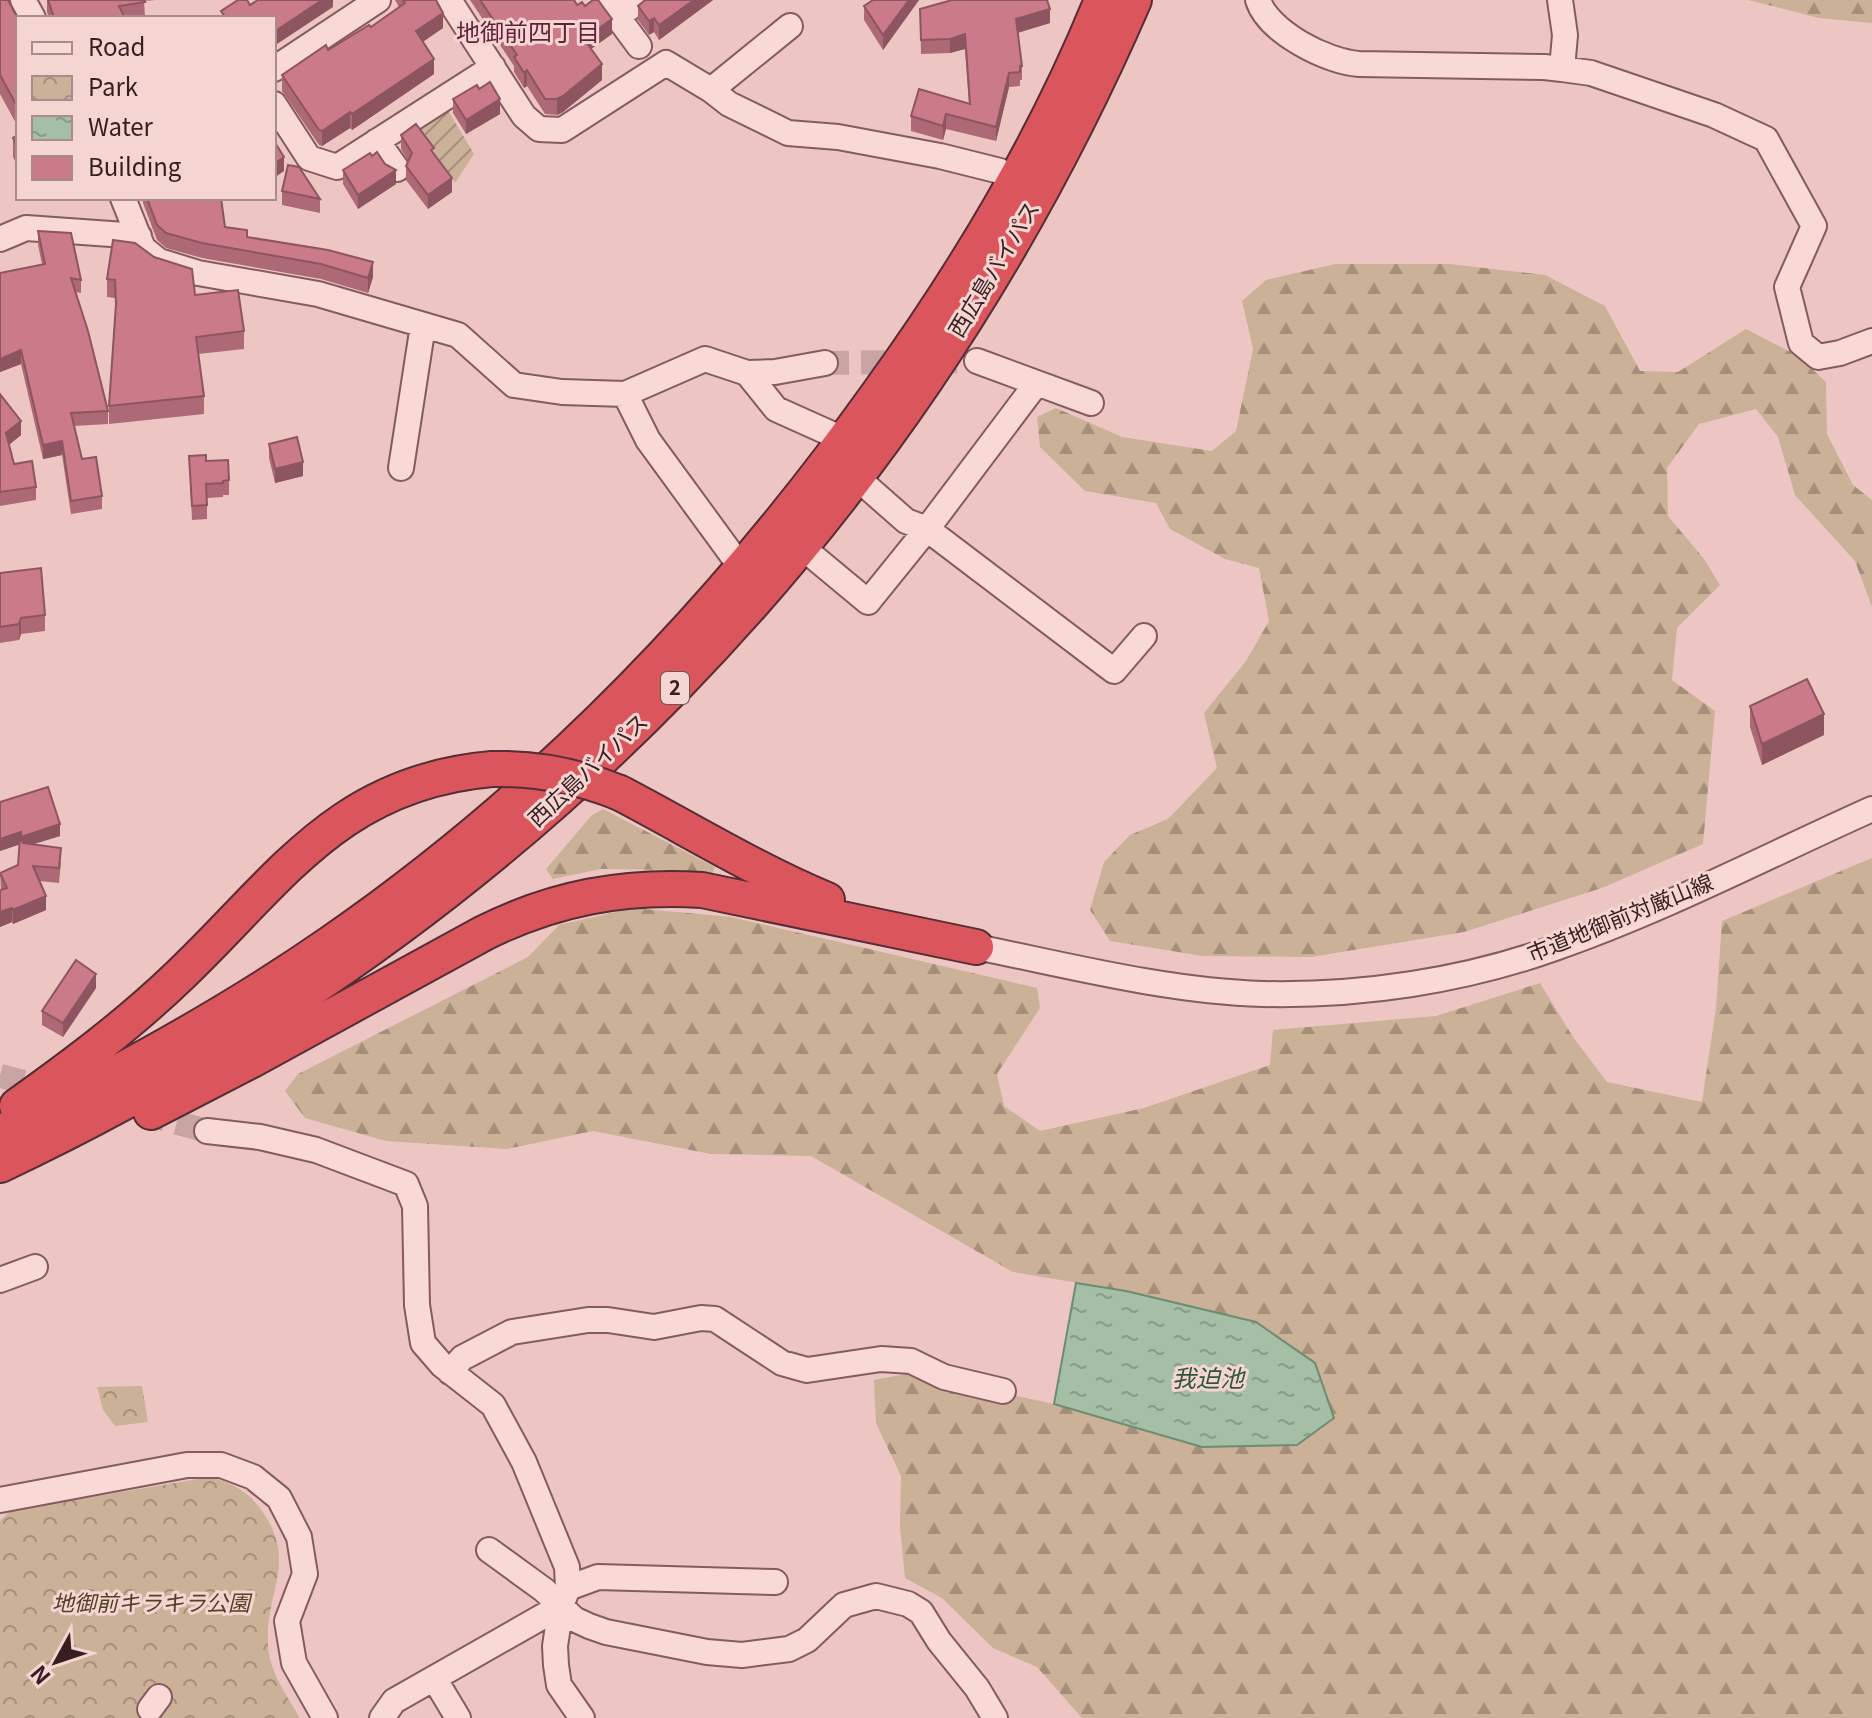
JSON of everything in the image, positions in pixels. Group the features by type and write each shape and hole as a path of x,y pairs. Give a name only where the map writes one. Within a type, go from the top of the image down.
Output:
{"highway":[{"name":"西広島バイパス","path":"0,1133 129,1068 331,944 446,858 620,703 746,567 845,440 952,287 1017,179 1078,58 1102,0"},
{"name":"西広島バイパス","path":"0,1165 145,1092 257,1026 387,938 490,858 588,772 682,681 769,585 856,477 934,369 1004,256 1061,153 1134,0"},
{"path":"0,1117 94,1051 141,1011 324,833 390,792 440,776 492,769 544,771 595,783 620,793 786,883 873,917 976,947"},
{"path":"0,1176 70,1149 191,1093 501,924 542,908 590,895 664,888 702,890 976,947"}],"street":[{"path":"276,68 378,0"},
{"path":"449,0 524,116 539,129 562,130 666,63 729,104 788,133 838,137 940,156 1000,171 1017,179"},
{"path":"639,46 611,9 640,0"},
{"path":"1258,0 1265,14 1305,46 1317,54 1344,63 1562,69 1591,73 1714,115 1766,139 1814,226 1787,287 1801,343 1818,357 1840,353 1872,341"},
{"path":"1560,0 1565,35 1562,69"},
{"path":"711,90 790,26"},
{"path":"276,107 309,158 337,167 493,67"},
{"path":"377,141 397,169"},
{"path":"124,200 143,248 159,261 198,273 318,294 458,335 514,385 562,392 625,394 705,359 747,373 775,372 825,363"},
{"path":"0,239 26,228 139,236"},
{"path":"401,468 423,325"},
{"path":"977,361 1091,403"},
{"path":"747,373 776,409 845,440"},
{"path":"815,558 868,602 1036,384"},
{"path":"625,394 648,440 732,555 746,567"},
{"path":"856,477 906,521 927,529 1114,671 1144,636"},
{"name":"市道地御前対厳山線","path":"976,947 1190,988 1263,994 1337,992 1410,985 1482,970 1602,931 1872,809"},
{"path":"207,1131 260,1137 316,1150 406,1184 415,1206 417,1305 423,1343 450,1372 493,1405 509,1431 553,1528 567,1567 555,1646 559,1685 582,1718"},
{"path":"0,1280 35,1267"},
{"path":"450,1372 462,1358 512,1332 588,1320 654,1327 701,1318 715,1319 782,1363 807,1370 881,1359 911,1361 944,1377 1003,1391"},
{"path":"0,1500 187,1465 221,1465 253,1477 279,1498 299,1537 305,1574 287,1621 294,1663 325,1718"},
{"path":"489,1550 544,1590 564,1597 574,1619 606,1632 641,1637 673,1647 742,1655 789,1649 807,1640 844,1605 876,1596 892,1599 921,1612 939,1641 977,1688 995,1718"},
{"path":"382,1718 394,1701 598,1577 767,1576"},
{"path":"434,1678 458,1718"}],"green space":[{"path":"1748,0 1872,0 1872,23 1819,18"},
{"path":"446,107 474,154 455,183 413,127"},
{"path":"1335,264 1449,264 1545,275 1605,306 1640,371 1678,372 1746,329 1798,356 1826,382 1827,434 1853,485 1872,500 1872,607 1855,561 1795,495 1778,437 1756,409 1699,424 1667,468 1668,516 1704,559 1720,585 1677,628 1672,680 1715,711 1703,844 1602,888 1464,932 1311,957 1203,956 1110,941 1090,910 1104,862 1130,835 1168,819 1217,768 1204,713 1246,661 1269,621 1259,568 1225,559 1170,529 1156,503 1085,491 1040,447 1037,417 1056,408 1122,437 1212,451 1236,431 1253,349 1242,301 1266,280"},
{"path":"603,809 715,867 711,877 672,870 601,869 553,879 546,869 592,815"},
{"path":"1872,858 1872,1718 1082,1718 1037,1667 993,1648 942,1598 905,1578 900,1527 901,1476 876,1423 874,1380 911,1373 1054,1404 1202,1447 1297,1445 1333,1417 1126,1291 1013,1272 811,1156 711,1154 593,1131 507,1149 386,1141 305,1118 285,1091 298,1074 528,957 559,925 633,908 731,917 1037,988 1040,1008 997,1074 1004,1106 1040,1131 1144,1108 1270,1065 1273,1030 1436,1016 1540,983 1573,1037 1607,1082 1702,1102 1716,1008 1722,921"},
{"path":"142,1386 148,1422 115,1426 103,1410 97,1387"},
{"name":"地御前キラキラ公園","path":"210,1477 247,1494 259,1506 274,1532 279,1563 268,1626 269,1655 280,1683 300,1718 0,1718 0,1521 10,1511"}],"water":[{"name":"我迫池","path":"1076,1283 1126,1291 1256,1322 1315,1363 1334,1418 1297,1445 1202,1447 1054,1404"}],"building":[{"path":"0,0 8,0 16,16 16,104 0,75"},
{"path":"48,0 145,2 119,6 124,16 53,16"},
{"path":"238,0 247,0 250,5 258,0 322,0 276,31 276,16 224,16 221,11"},
{"path":"403,0 436,0 443,13 416,31 434,59 352,114 350,112 319,130 282,75 326,45 328,50 369,25 371,27 405,3"},
{"path":"480,0 574,0 577,5 582,2 585,6 598,0 612,19 584,39 602,64 563,96 545,99 527,70 524,73 514,57 517,55"},
{"path":"645,0 694,0 659,25 654,18 649,21 638,6"},
{"path":"873,0 909,0 883,35 864,6"},
{"path":"952,0 1047,0 1050,9 1016,19 1022,66 1020,72 1009,73 996,127 946,114 943,126 911,116 919,89 970,104 965,34 950,39 921,40 920,9"},
{"path":"490,82 500,99 466,120 453,99 477,85 479,89"},
{"path":"416,124 452,178 428,195 406,166 412,153 401,135"},
{"path":"276,144 284,157 276,163"},
{"path":"377,152 385,164 396,170 358,195 343,170"},
{"path":"288,165 299,167 320,199 282,191"},
{"path":"148,200 221,200 225,227 247,230 247,237 328,250 373,262 368,278 321,264 202,243 166,233 157,225"},
{"path":"38,231 71,233 81,280 71,278 108,411 71,413 82,459 96,457 102,496 71,501 62,441 43,445 21,350 0,359 0,273 45,264"},
{"path":"113,240 135,243 154,257 192,269 195,295 238,290 244,331 196,337 204,396 109,406 116,304 115,280 107,279"},
{"path":"0,394 21,421 6,433 14,464 32,461 36,487 0,492"},
{"path":"297,437 303,462 275,469 269,444"},
{"path":"206,455 206,461 228,460 229,480 206,484 207,505 192,506 189,456"},
{"path":"41,568 45,615 21,618 19,624 0,627 0,573"},
{"path":"1807,679 1824,714 1762,744 1750,706"},
{"path":"48,787 60,824 21,837 21,832 0,839 0,802"},
{"path":"20,837 23,843 61,848 59,868 33,866 46,896 0,912 0,890 7,888 0,873 18,865"},
{"path":"76,960 96,974 63,1023 42,1011"}],"tunnel":[{"path":"825,363 977,361"},
{"path":"0,1076 52,1089"},
{"path":"142,1113 207,1131"}],"district":[{"name":"地御前四丁目","path":"528,33"}]}
